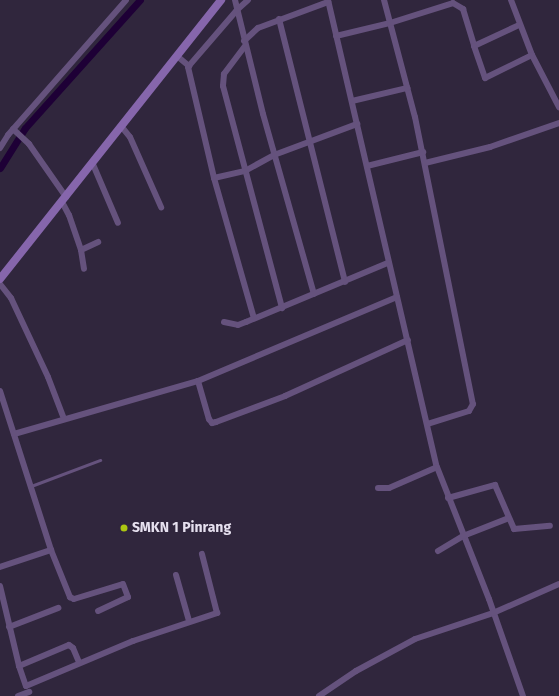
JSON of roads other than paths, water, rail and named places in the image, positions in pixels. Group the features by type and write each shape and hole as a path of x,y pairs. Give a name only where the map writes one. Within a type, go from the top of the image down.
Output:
{"street":[{"path":"0,148 126,0"},
{"path":"0,279 221,0"},
{"path":"189,66 236,5 248,0"},
{"path":"384,0 425,163 473,406 469,411 427,424"},
{"path":"511,0 532,55 559,106"},
{"path":"282,308 245,171 223,79 225,71 254,30 328,1 437,467 523,696"},
{"path":"336,36 390,23 456,3 462,9 485,78 532,55"},
{"path":"236,5 274,155 314,294"},
{"path":"279,20 345,282"},
{"path":"474,46 520,25"},
{"path":"177,56 189,66 214,178 254,318"},
{"path":"352,101 407,88"},
{"path":"425,163 490,147 559,123"},
{"path":"214,178 245,171 274,155 357,124"},
{"path":"121,126 130,137 161,207"},
{"path":"14,130 25,140 64,200 81,250 84,269"},
{"path":"367,166 422,152"},
{"path":"92,162 118,223"},
{"path":"81,250 98,242"},
{"path":"224,322 238,325 345,282 388,262"},
{"path":"0,284 11,298 48,376 64,419"},
{"path":"14,434 198,382 397,297"},
{"path":"198,382 209,419 212,423 284,396 408,340"},
{"path":"0,391 52,550 72,599 123,584 128,597 98,610"},
{"path":"378,488 389,488 437,467"},
{"path":"448,498 495,485 509,518 517,530 550,526"},
{"path":"438,551 463,536 509,518"},
{"path":"0,567 52,550"},
{"path":"18,696 79,662 219,611 202,554"},
{"path":"176,575 189,621"},
{"path":"319,696 356,671 415,639 493,613 559,584"},
{"path":"0,586 19,666 29,691"},
{"path":"9,627 58,608"},
{"path":"19,666 69,646 73,648 79,662"}],"lane":[{"path":"31,486 100,460"}],"waterway":[{"path":"0,168 25,128 140,0"}],"place":[{"name":"SMKN 1 Pinrang","path":"124,528"}]}
